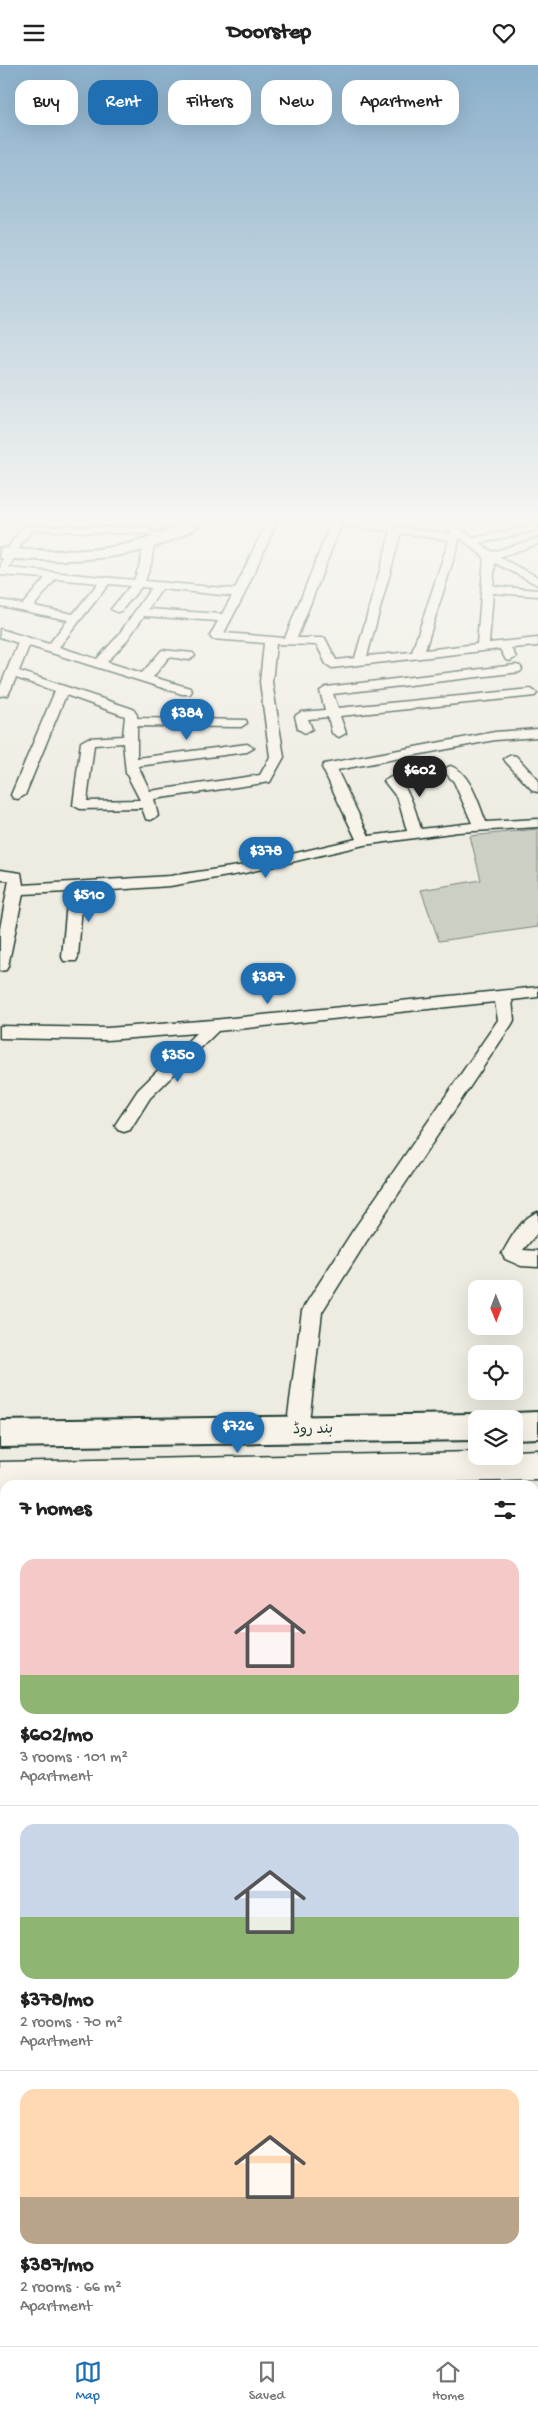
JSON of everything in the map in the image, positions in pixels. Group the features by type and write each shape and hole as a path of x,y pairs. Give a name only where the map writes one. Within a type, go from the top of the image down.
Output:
{"highway":[{"path":"0,1477 538,1465"}],"main road":[{"path":"523,1426 538,1425"},
{"name":"بند روڈ","path":"0,1435 468,1427"}],"street":[{"path":"51,649 72,623"},
{"path":"99,664 121,641 132,623"},
{"path":"223,623 216,636 290,642 321,641 332,664 538,642"},
{"path":"290,642 297,623"},
{"path":"360,661 371,623"},
{"path":"416,655 427,623"},
{"path":"483,648 485,623"},
{"path":"0,633 186,691"},
{"path":"129,739 88,742 80,805 148,805 238,781 265,779 277,757 266,682 270,640"},
{"path":"1,695 25,641"},
{"path":"305,729 301,716 535,697 516,669 504,645"},
{"path":"145,678 166,653 189,656"},
{"path":"339,733 326,691 516,669"},
{"path":"12,673 128,712 131,715 129,739 133,773 148,805"},
{"path":"18,795 62,689"},
{"path":"130,722 241,723"},
{"path":"364,841 347,801 328,767 495,736 538,733"},
{"path":"131,763 247,748"},
{"path":"511,759 538,788"},
{"path":"450,770 460,780 481,826"},
{"path":"391,781 405,799 415,833"},
{"path":"16,890 170,881 244,869 364,841 481,826 538,823"},
{"path":"0,875 16,877 16,890 0,966"},
{"path":"70,957 76,887"},
{"path":"0,1032 107,1034 213,1026 538,992"},
{"path":"297,1430 312,1311 506,1021 504,997"},
{"path":"124,1125 144,1093 213,1026"},
{"path":"538,1219 517,1244 512,1254 515,1257 538,1259"}],"shaded area":[{"path":"538,829 538,927 439,941 421,890 481,880 470,836"}]}
